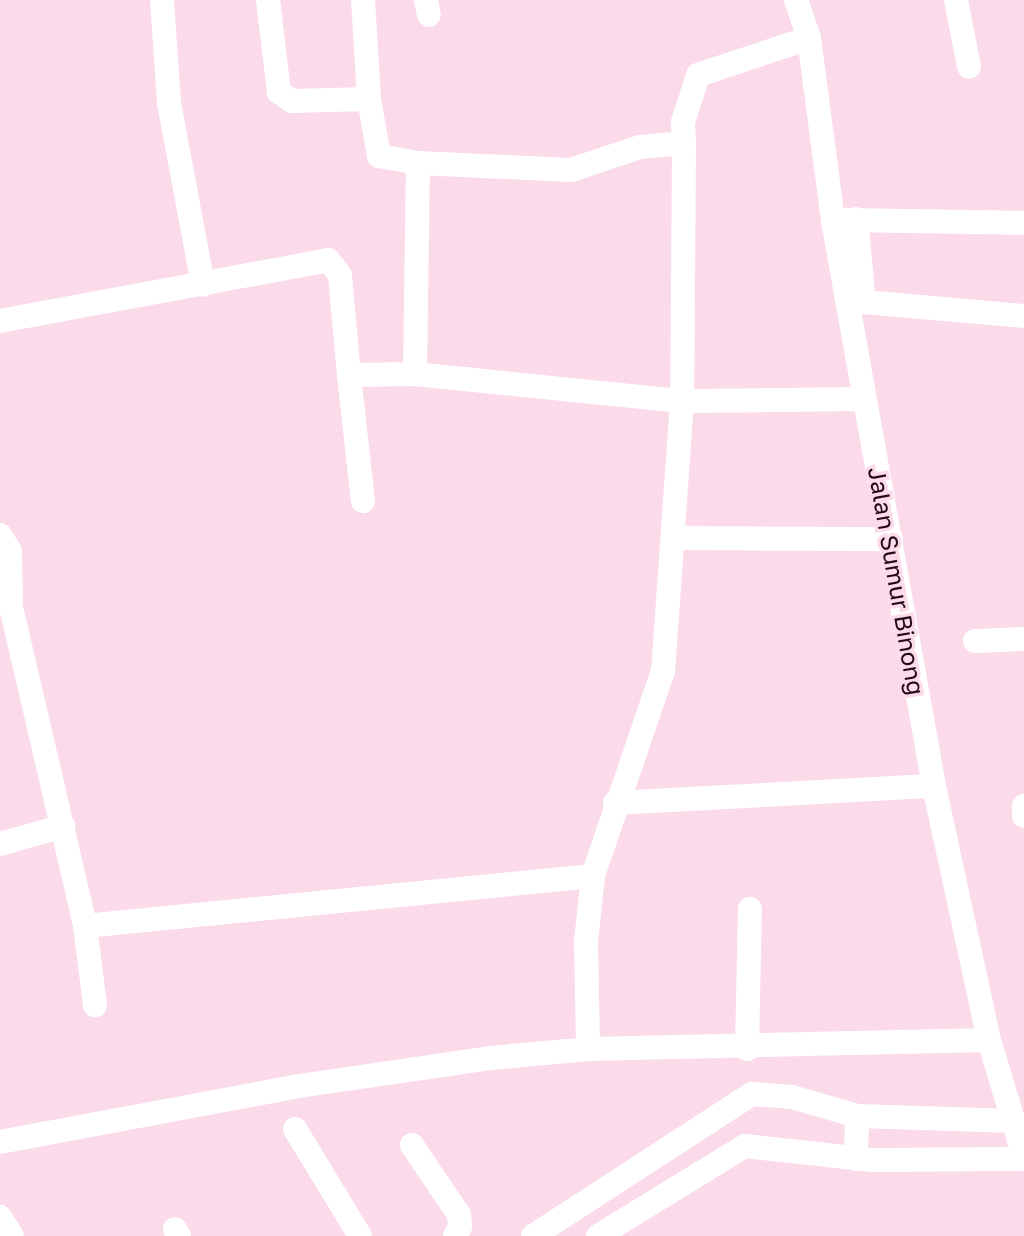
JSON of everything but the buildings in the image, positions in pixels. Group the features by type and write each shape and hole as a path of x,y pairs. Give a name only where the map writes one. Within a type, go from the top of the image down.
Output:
{"street":[{"path":"162,0 169,103 203,285"},
{"path":"268,0 279,92 292,101 369,99"},
{"path":"363,0 369,99 379,156 418,163 571,170 640,147 684,143"},
{"name":"Jalan Sumur Binong","path":"796,0 809,38 844,226 863,399 891,539 934,786 989,1040 1024,1158"},
{"path":"956,0 969,66"},
{"path":"588,1049 586,942 593,876 615,803 652,714 663,671 675,538 682,401 683,122 698,75 809,38"},
{"path":"415,374 418,163"},
{"path":"1024,223 844,226 864,302 1024,316"},
{"path":"0,321 328,260 340,275 363,501"},
{"path":"349,375 415,374 682,401 863,399"},
{"path":"0,535 10,551 11,607 85,926 95,1005"},
{"path":"675,538 891,539"},
{"path":"975,640 1024,639"},
{"path":"615,803 934,786"},
{"path":"1024,806 1024,816"},
{"path":"0,844 63,826"},
{"path":"85,926 593,876"},
{"path":"747,1049 750,909"},
{"path":"0,1142 299,1086 490,1058 588,1049 747,1049 989,1040"},
{"path":"533,1236 752,1094 792,1097 857,1116 1015,1121"},
{"path":"856,1159 857,1116"},
{"path":"295,1129 359,1236"},
{"path":"412,1145 459,1215 460,1227 454,1236"},
{"path":"594,1196 605,1231 745,1146 856,1159 1024,1158"},
{"path":"0,1217 12,1236"}]}
